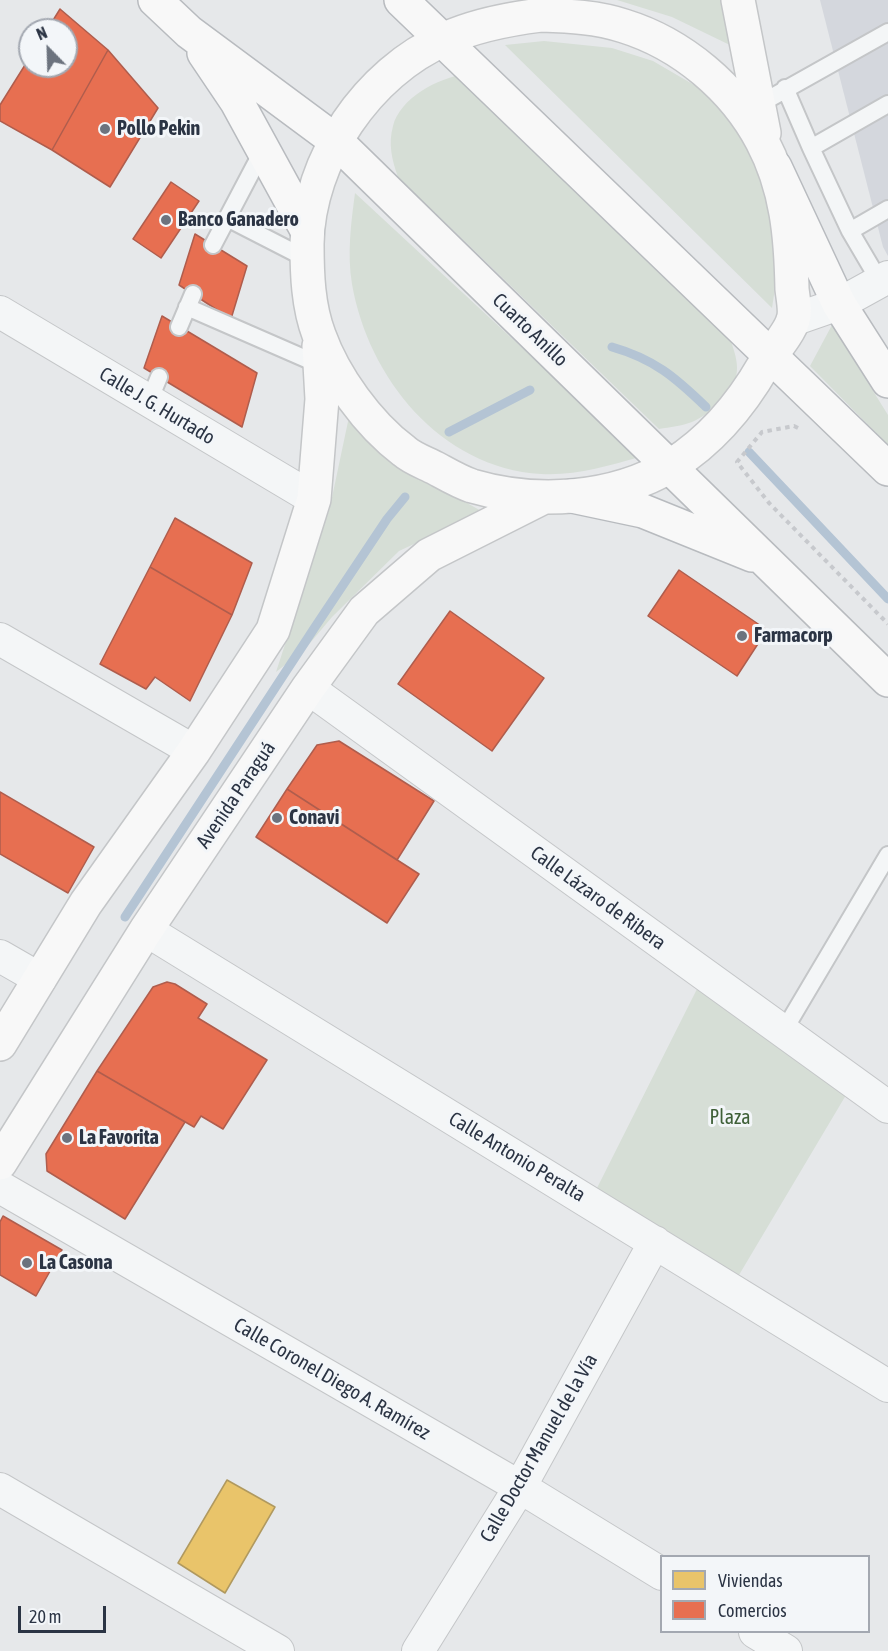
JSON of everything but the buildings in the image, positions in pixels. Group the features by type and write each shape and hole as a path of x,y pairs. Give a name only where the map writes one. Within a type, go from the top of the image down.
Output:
{"main road":[{"name":"Cuarto Anillo","path":"155,0 189,32 336,141 888,680"},
{"path":"400,0 771,354 888,469"},
{"path":"0,1044 86,903 194,751 273,630 314,499 322,399 319,350 307,283 307,245 317,184 336,141 364,100 401,65 443,39 499,20 540,0"},
{"path":"557,497 608,491 670,466 711,436 738,406 793,320 788,213 771,158 772,96 741,1"},
{"path":"499,20 541,15 584,17 625,26 664,43 700,66 730,95 756,129 839,304 888,381"},
{"path":"189,32 237,102 263,150 307,245"},
{"path":"319,350 353,400 404,452 470,485 643,511 768,562"},
{"name":"Avenida Paraguá","path":"0,1163 146,930 308,688 364,611 429,555 557,497"}],"street":[{"path":"793,320 839,304 884,280"},
{"name":"Calle J. G. Hurtado","path":"0,312 154,389 314,499"},
{"path":"0,639 194,751"},
{"name":"Calle Lázaro de Ribera","path":"308,688 888,1107"},
{"name":"Calle Antonio Peralta","path":"146,930 888,1386"},
{"path":"0,956 40,979"},
{"name":"Calle Coronel Diego A. Ramírez","path":"0,1188 520,1487 660,1573"},
{"name":"Calle Doctor Manuel de la Vía","path":"418,1651 520,1487 656,1242"},
{"path":"0,1489 278,1651"},
{"path":"757,1633 786,1651"}],"lane":[{"path":"884,280 850,231 811,148 772,96 888,32"},
{"path":"811,148 888,104"},
{"path":"213,245 263,150"},
{"path":"850,231 888,209"},
{"path":"227,218 307,245"},
{"path":"179,327 190,301 319,350"},
{"path":"783,1032 888,855"}],"path":[{"path":"803,430 794,426 762,432 737,462 769,503 888,624"}],"shaded area":[{"path":"820,0 888,0 888,256 883,247"}],"green space":[{"path":"617,0 723,0 734,47 672,17"},
{"path":"544,41 612,48 653,61 701,89 726,113 744,136 770,189 779,262 772,308 505,45"},
{"path":"465,74 729,335 736,359 736,376 728,393 708,413 688,423 659,429 398,177 391,146 393,126 397,116 412,98 422,91 443,80"},
{"path":"355,193 640,457 591,470 554,474 505,468 471,455 441,436 415,412 392,383 374,352 361,319 352,284 350,261"},
{"path":"832,325 888,415 888,445 810,366"},
{"path":"350,412 407,469 483,512 399,551 332,617 305,649 276,672 330,507"},
{"name":"Plaza","path":"700,983 849,1090 739,1275 595,1192"}],"waterway":[{"path":"612,347 640,357 663,370 706,407"},
{"path":"449,432 530,390"},
{"path":"749,452 888,599"},
{"path":"125,917 315,627 387,519 405,497"}],"place":[{"name":"Pollo Pekin","path":"105,129"},
{"name":"Banco Ganadero","path":"166,220"},
{"name":"Farmacorp","path":"742,636"},
{"name":"Conavi","path":"277,818"},
{"name":"La Favorita","path":"67,1138"},
{"name":"La Casona","path":"27,1263"}]}
